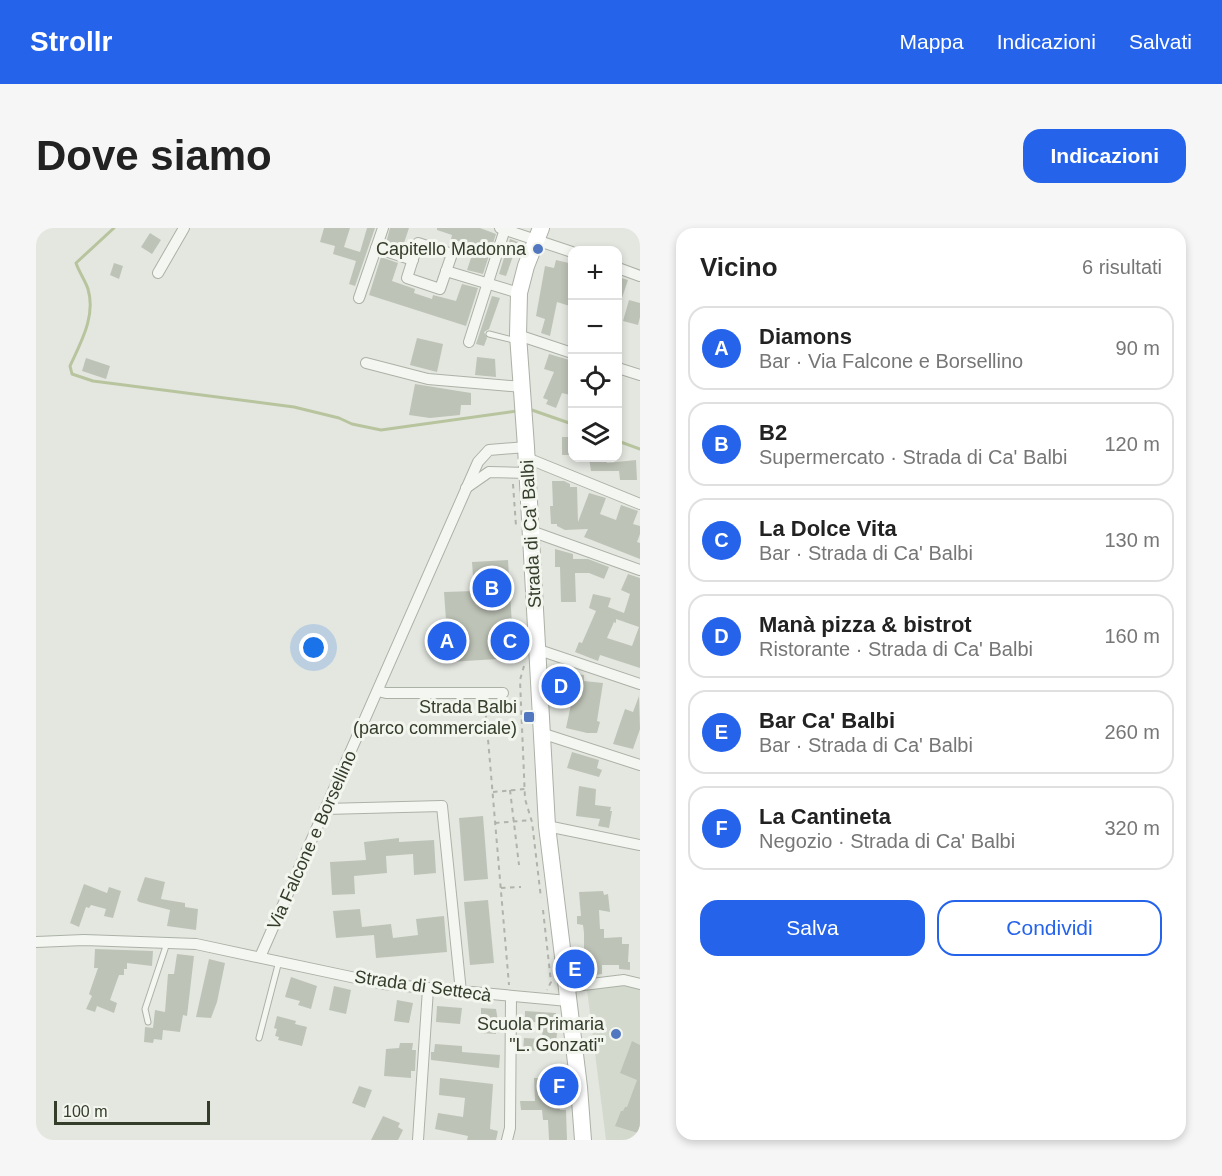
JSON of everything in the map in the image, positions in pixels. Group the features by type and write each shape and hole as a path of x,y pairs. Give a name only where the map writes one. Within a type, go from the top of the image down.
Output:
{"main road":[{"name":"Strada di Ca' Balbi","path":"539,234 526,266 519,293 518,338 524,412 523,530 537,649 547,826 584,1140"}],"street":[{"path":"158,273 184,228"},
{"path":"359,298 383,228"},
{"path":"469,342 502,231 539,234 568,249"},
{"path":"418,243 452,254 440,289 407,278 412,260 418,243"},
{"path":"376,248 412,260"},
{"path":"622,269 640,276"},
{"path":"446,271 519,293"},
{"path":"518,338 568,352"},
{"path":"366,363 428,379 522,387"},
{"path":"622,369 640,375"},
{"name":"Via Falcone e Borsellino","path":"260,957 478,462 489,450 523,462"},
{"path":"466,488 489,472 523,462 640,504"},
{"path":"523,530 640,570"},
{"path":"537,649 640,684"},
{"path":"378,691 386,693 503,693"},
{"path":"541,733 640,765"},
{"path":"326,809 442,806 461,992"},
{"path":"547,826 640,845"},
{"name":"Strada di Settecà","path":"36,942 168,941 196,944 384,984 510,997 568,994 624,980 640,984"},
{"path":"418,1140 428,989"},
{"path":"507,1140 510,1128 510,997"}],"lane":[{"path":"489,334 518,338"},
{"path":"148,1022 145,1010 168,941"},
{"path":"259,1038 279,961"}],"path":[{"path":"523,462 523,530"},
{"path":"525,664 520,680 525,799 531,820 541,898"},
{"path":"510,997 485,704 503,711 521,704"},
{"path":"493,792 525,789"},
{"path":"510,790 519,865"},
{"path":"495,823 531,820"},
{"path":"501,888 521,887"},
{"path":"543,909 551,982 548,989 543,992"}],"shaded area":[{"name":"Scuola Primaria \"L. Gonzati\"","path":"618,985 640,988 640,1140 606,1140 587,990"}],"building":[{"path":"324,228 350,228 344,247 360,252 367,228 375,228 355,286 349,284 356,261 333,254 335,246 320,242"},
{"path":"390,228 409,228 402,249 386,243"},
{"path":"437,228 480,228 496,234 483,274 467,270 475,246 451,239 452,235 437,230"},
{"path":"150,233 161,240 152,254 141,247"},
{"path":"510,239 518,242 506,276 499,274"},
{"path":"381,257 398,263 392,281 415,289 414,293 432,299 433,295 456,301 462,284 478,288 466,326 369,295"},
{"path":"556,260 568,263 568,305 557,302 550,336 541,333 545,319 536,316 545,266 554,268"},
{"path":"114,263 123,266 119,279 110,275"},
{"path":"622,278 628,280 622,298"},
{"path":"492,296 500,298 489,329 484,332 487,338 484,346 476,344"},
{"path":"629,300 640,303 638,325 623,321"},
{"path":"417,338 443,344 437,372 410,365"},
{"path":"549,354 568,360 568,394 562,393 556,408 546,404 548,400 543,398 554,372 544,369"},
{"path":"477,357 495,359 496,377 475,375"},
{"path":"86,358 110,366 106,379 82,371"},
{"path":"415,384 471,393 471,405 461,405 460,415 430,418 409,415"},
{"path":"562,437 568,437 568,455 562,455"},
{"path":"636,460 637,480 620,480 619,471 591,471 590,462"},
{"path":"552,481 564,481 570,484 570,487 577,487 578,522 589,493 606,498 600,514 616,520 621,505 638,511 633,524 640,526 637,542 640,543 640,559 584,537 588,529 565,530 557,524 551,524"},
{"path":"555,549 573,554 573,559 588,559 609,567 604,579 589,573 575,573 576,602 561,602 560,567 555,567"},
{"path":"508,560 514,658 449,662 444,592 474,591 472,562"},
{"path":"628,574 640,578 640,668 600,655 598,661 575,652 579,642 582,643 596,611 589,608 593,594 611,598 608,607 624,613 630,594 621,590","holes":["616,619 639,627 632,646 607,638"]},
{"path":"562,673 584,675 584,681 603,683 597,733 566,728 572,700 564,699 565,695 555,691 556,675 562,675"},
{"path":"639,696 640,729 633,749 613,744 625,709 633,712"},
{"path":"572,752 599,760 597,768 602,770 599,777 567,768"},
{"path":"579,786 596,789 595,805 611,807 609,828 598,826 600,819 576,816"},
{"path":"483,816 488,879 464,881 459,818"},
{"path":"399,838 399,842 434,840 436,873 414,875 413,854 386,856 387,873 354,876 355,894 332,895 330,862 366,860 364,842"},
{"path":"145,877 165,882 161,899 185,903 185,907 198,909 196,930 167,926 170,910 137,900"},
{"path":"84,884 107,893 109,887 121,891 113,918 104,916 106,909 91,905 89,908 86,907 79,927 70,923"},
{"path":"603,891 604,895 608,894 610,912 599,910 600,929 604,929 604,938 622,937 622,944 629,944 630,970 619,969 619,965 602,965 602,974 580,977 578,962 579,957 584,957 584,933 583,925 577,924 577,916 581,916 579,892"},
{"path":"488,900 494,963 470,965 464,902"},
{"path":"360,909 362,927 391,924 393,938 418,935 416,919 444,916 447,952 376,958 374,935 336,938 333,911"},
{"path":"95,949 153,951 152,966 127,963 124,975 119,975 110,1000 117,1003 114,1013 97,1006 95,1012 86,1009 92,996 89,994 98,968 94,968"},
{"path":"177,954 194,956 187,1016 183,1015 180,1032 163,1030 162,1040 154,1039 153,1043 144,1042 145,1027 153,1028 155,1010 165,1012 168,974 174,974"},
{"path":"209,959 225,963 217,1002 211,1018 196,1017"},
{"path":"291,977 317,986 311,1009 298,1005 300,1001 285,997"},
{"path":"334,986 351,990 346,1014 329,1010"},
{"path":"397,1000 413,1003 409,1023 394,1021"},
{"path":"437,1006 462,1008 460,1024 436,1022"},
{"path":"481,1008 496,1009 499,1029 496,1029 496,1034 481,1033"},
{"path":"525,1011 556,1013 555,1024 558,1024 555,1052 523,1050 524,1038 542,1039 543,1023 525,1021"},
{"path":"277,1016 296,1021 295,1024 307,1027 302,1046 278,1040 279,1037 275,1036 277,1029 274,1028"},
{"path":"632,1041 640,1045 640,1126 638,1133 615,1126 621,1111 627,1107 637,1080 620,1073"},
{"path":"400,1043 413,1043 412,1050 416,1050 415,1071 411,1071 411,1078 384,1076 386,1049 399,1048"},
{"path":"435,1044 462,1046 462,1052 500,1055 499,1068 431,1060 431,1052 434,1052"},
{"path":"558,1074 558,1083 562,1083 562,1094 559,1094 560,1110 566,1110 567,1140 549,1140 548,1120 543,1120 542,1110 521,1110 520,1101 535,1101 534,1078"},
{"path":"440,1078 493,1084 490,1129 498,1131 496,1140 467,1140 468,1136 435,1129 438,1113 463,1117 465,1098 439,1095"},
{"path":"359,1086 372,1090 365,1108 352,1103"},
{"path":"383,1116 400,1123 398,1127 403,1130 398,1140 371,1140"}],"waterway":[{"path":"114,228 76,263 88,289 90,309 86,329 70,366 72,374 93,381 294,407 381,430 517,411"},
{"path":"529,409 568,423"},
{"path":"622,442 640,449"}],"place":[{"name":"Capitello Madonna","path":"538,249"},
{"name":"B2","path":"492,588"},
{"name":"Diamons","path":"447,641"},
{"name":"La Dolce Vita","path":"510,641"},
{"name":"Manà pizza & bistrot","path":"561,686"},
{"name":"Strada Balbi (parco commerciale)","path":"529,717"},
{"name":"Bar Ca' Balbi","path":"575,969"},
{"name":"Scuola Primaria \"L. Gonzati\"","path":"616,1034"},
{"name":"La Cantineta","path":"559,1086"}]}
